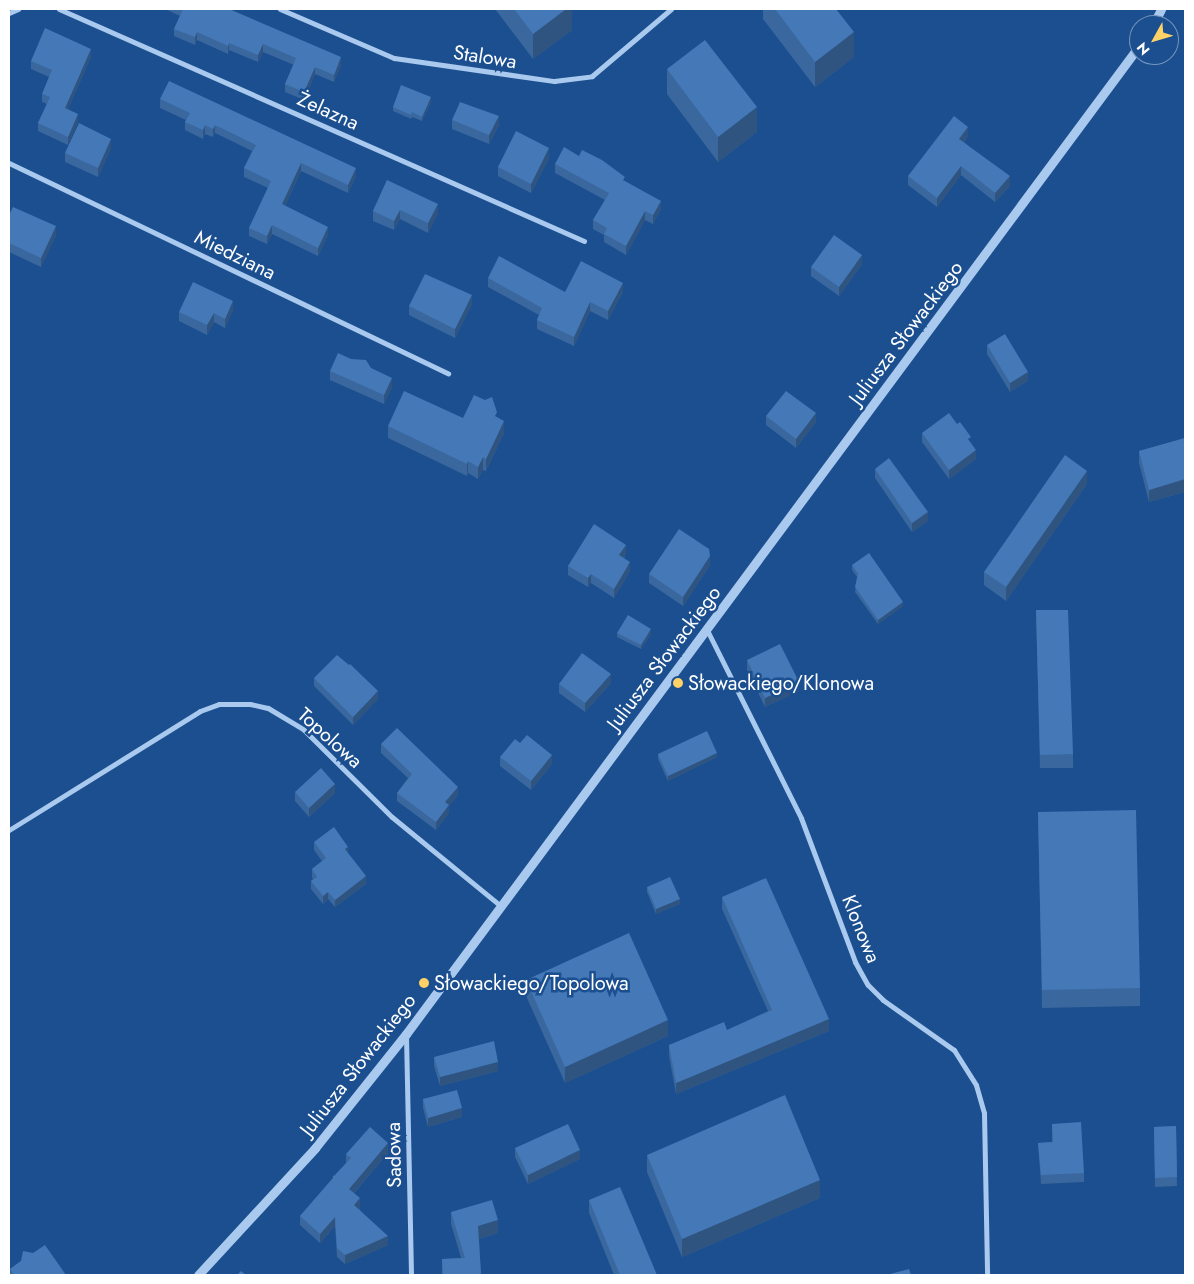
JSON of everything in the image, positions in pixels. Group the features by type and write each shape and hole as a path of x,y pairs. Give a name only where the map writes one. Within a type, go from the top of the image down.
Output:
{"street":[{"path":"9,13 18,9"},
{"name":"Żelazna","path":"59,9 584,241"},
{"name":"Stalowa","path":"280,9 394,58 529,79 554,81 592,76 671,9"},
{"name":"Juliusza Słowackiego","path":"198,1275 315,1148 406,1034 1129,60"},
{"name":"Miedziana","path":"9,163 448,373"},
{"name":"Klonowa","path":"707,630 801,818 854,962 868,985 883,1000 954,1050 976,1085 984,1113 987,1275"},
{"name":"Topolowa","path":"9,830 200,711 218,704 250,704 268,708 303,729 392,817 502,907"},
{"name":"Sadowa","path":"406,1034 411,1275"}],"building":[{"path":"183,9 229,9 341,57 334,75 315,67 304,92 285,84 296,58 263,44 258,55 229,43 228,46 197,32 195,37 174,29"},
{"path":"514,9 566,9 533,34"},
{"path":"775,9 836,9 854,32 815,62"},
{"path":"45,28 91,49 65,108 78,114 68,137 38,123 50,97 42,94 52,70 31,61"},
{"path":"705,40 757,107 718,137 667,69"},
{"path":"169,81 356,168 348,185 301,163 282,204 328,227 318,248 272,225 267,236 249,228 271,181 244,168 256,145 215,125 213,129 205,125 203,130 185,122 190,113 160,99"},
{"path":"401,85 431,97 422,117 412,112 411,115 393,107"},
{"path":"460,102 499,116 489,135 452,120"},
{"path":"954,116 968,127 959,139 1010,176 995,193 961,166 937,198 908,176"},
{"path":"79,123 111,139 98,168 65,153"},
{"path":"516,131 549,148 531,184 498,167"},
{"path":"564,147 579,156 582,150 602,160 625,177 623,180 661,201 653,215 645,211 626,246 604,234 607,228 593,220 609,193 555,164"},
{"path":"387,180 438,204 428,223 400,210 394,221 373,211"},
{"path":"13,207 56,226 41,258 9,243 9,215"},
{"path":"834,235 862,255 839,287 811,267"},
{"path":"499,256 565,292 581,261 623,283 608,311 590,302 574,337 537,320 542,308 488,278"},
{"path":"425,274 472,295 455,329 409,306"},
{"path":"193,282 233,301 225,319 214,313 207,325 179,312"},
{"path":"1005,334 1028,372 1010,383 987,345"},
{"path":"338,353 351,359 366,360 371,368 392,378 384,395 330,371"},
{"path":"404,391 463,418 474,395 485,400 492,397 497,412 495,416 504,421 486,459 483,457 478,467 468,461 467,464 388,426"},
{"path":"786,391 816,413 796,439 766,416"},
{"path":"949,413 957,424 960,422 971,437 968,439 976,450 949,470 922,433"},
{"path":"1185,438 1185,479 1149,490 1139,451"},
{"path":"1065,455 1087,471 1006,587 984,572"},
{"path":"889,458 928,512 912,523 875,469"},
{"path":"594,524 626,545 619,555 630,562 614,589 591,574 588,578 568,566"},
{"path":"679,529 709,549 710,556 683,597 649,574"},
{"path":"869,553 903,602 878,620 855,587 858,574 852,565"},
{"path":"1036,610 1068,610 1073,754 1040,755"},
{"path":"628,615 651,629 641,645 617,633"},
{"path":"780,644 799,682 765,698 747,660"},
{"path":"582,653 611,674 585,703 559,684"},
{"path":"337,655 350,664 378,691 353,717 314,678"},
{"path":"397,728 458,787 445,802 449,805 436,822 397,793 412,774 381,744"},
{"path":"707,731 717,753 668,776 658,754"},
{"path":"527,735 552,755 531,781 500,757 515,739 520,743"},
{"path":"321,768 335,784 309,808 295,792"},
{"path":"1136,810 1140,988 1042,990 1038,812"},
{"path":"334,827 348,847 345,849 366,876 335,900 328,892 323,896 311,881 317,877 312,869 326,858 314,842"},
{"path":"670,877 680,899 656,909 647,887"},
{"path":"766,878 829,1019 676,1083 669,1045 724,1022 727,1030 772,1010 722,897"},
{"path":"629,933 668,1020 565,1067 526,980"},
{"path":"494,1041 498,1062 440,1077 434,1057"},
{"path":"457,1090 462,1108 428,1118 423,1099"},
{"path":"785,1095 820,1180 682,1239 647,1155"},
{"path":"1081,1122 1084,1173 1041,1175 1038,1143 1053,1142 1052,1124"},
{"path":"568,1124 580,1150 528,1175 515,1148"},
{"path":"1176,1126 1177,1177 1155,1178 1154,1127"},
{"path":"370,1127 388,1143 349,1189 360,1198 354,1205 388,1236 345,1255 337,1248 335,1217 320,1234 300,1216 333,1178 333,1175 351,1158 346,1154"},
{"path":"620,1187 657,1275 620,1275 589,1200"},
{"path":"492,1200 498,1220 478,1226 481,1275 443,1275 442,1259 465,1258 451,1212"},
{"path":"45,1245 66,1275 14,1275 10,1269 21,1261 23,1251 33,1253"},
{"path":"909,1269 911,1275 886,1275"},
{"path":"241,1271 246,1275 237,1275"}],"place":[{"name":"Słowackiego/Klonowa","path":"678,683"},
{"name":"Słowackiego/Topolowa","path":"424,983"}]}
